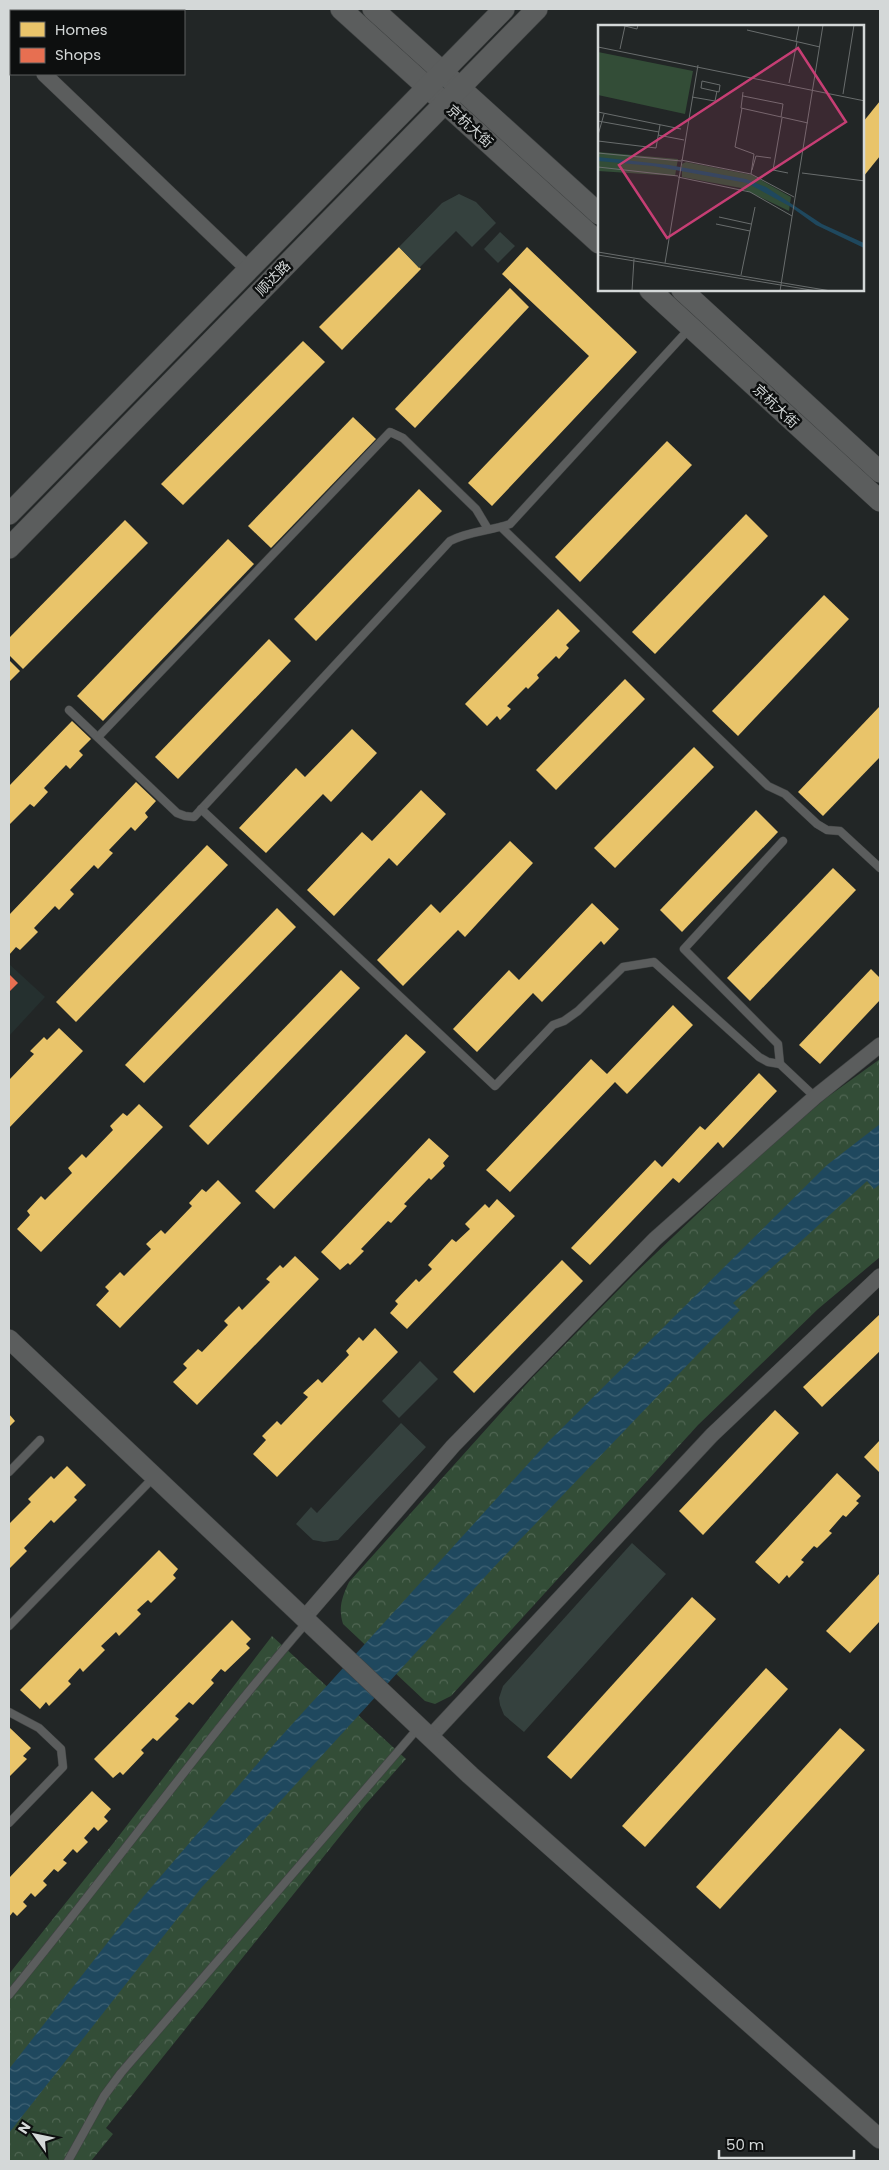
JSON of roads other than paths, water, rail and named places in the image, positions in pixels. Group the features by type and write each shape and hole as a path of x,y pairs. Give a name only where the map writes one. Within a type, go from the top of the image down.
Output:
{"main road":[{"name":"京杭大街","path":"341,9 598,242"},
{"name":"京杭大街","path":"373,9 598,213"},
{"name":"顺达路","path":"9,514 504,9"},
{"name":"顺达路","path":"9,548 537,9"},
{"name":"京杭大街","path":"651,291 880,501"},
{"name":"京杭大街","path":"683,291 880,472"}],"street":[{"path":"45,75 249,270"},
{"path":"306,1620 453,1446 654,1239 814,1096 880,1045"},
{"path":"424,1732 712,1435 880,1276"},
{"path":"9,1339 470,1775 880,2138"}],"lane":[{"path":"70,710 177,812 185,816 194,817 450,541 479,530 488,530 510,524 691,327"},
{"path":"98,737 390,432 403,438 476,509 488,530"},
{"path":"501,527 768,786 784,794 817,824 827,830 840,831 880,868"},
{"path":"201,808 495,1086 553,1025 564,1021 578,1011 623,966 654,962 759,1057 768,1062 780,1064 814,1096"},
{"path":"780,1064 778,1044 684,950 784,841"},
{"path":"9,1472 40,1440"},
{"path":"9,1626 154,1476"},
{"path":"9,1995 199,1752 306,1620"},
{"path":"9,1712 39,1728 61,1749 63,1767 9,1823"},
{"path":"68,2161 104,2096 121,2073 424,1732"}],"water":[{"path":"880,1124 880,1184 874,1189 867,1181 733,1303 740,1310 494,1567 202,1887 9,2133 9,2069 143,1897 276,1742 547,1443 827,1165"}]}
